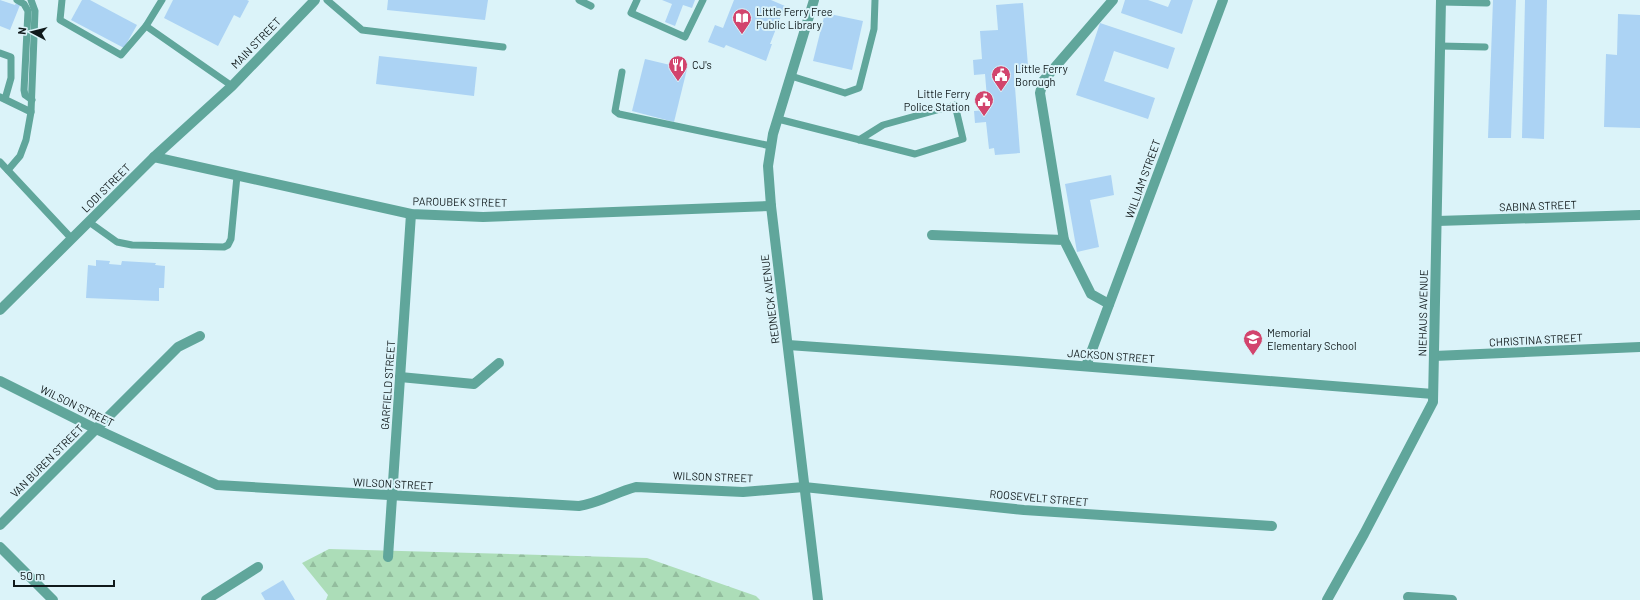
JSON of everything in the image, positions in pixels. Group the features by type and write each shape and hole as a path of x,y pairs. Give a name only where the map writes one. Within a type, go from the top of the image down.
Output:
{"street":[{"name":"MAIN STREET","path":"232,86 315,0"},
{"name":"REDNECK AVENUE","path":"814,0 778,119 771,146 768,166 771,206 818,600"},
{"path":"1109,304 1091,294 1064,240 1040,93 1043,81 1113,0"},
{"name":"WILLIAM STREET","path":"1086,366 1223,0"},
{"name":"NIEHAUS AVENUE","path":"1327,600 1364,534 1433,402 1441,1"},
{"name":"LODI STREET","path":"0,310 154,157 232,86"},
{"name":"PAROUBEK STREET","path":"154,157 411,214 483,217 771,206"},
{"name":"GARFIELD STREET","path":"388,557 411,214"},
{"name":"SABINA STREET","path":"1436,221 1640,215"},
{"path":"932,235 1064,240"},
{"name":"VAN BUREN STREET","path":"0,525 178,347 200,336"},
{"name":"JACKSON STREET","path":"788,345 1086,366 1433,394"},
{"name":"CHRISTINA STREET","path":"1434,356 1640,347"},
{"path":"400,377 474,384 499,363"},
{"name":"WILSON STREET","path":"0,381 96,429 217,485 579,506 593,504 625,490 636,487 743,492 804,487"},
{"name":"ROOSEVELT STREET","path":"804,487 1024,510 1272,526"},
{"path":"0,547 53,600"},
{"path":"206,600 258,567"},
{"path":"1408,598 1452,600"}],"lane":[{"path":"17,0 24,4 28,11 24,90 25,95 32,100"},
{"path":"8,170 20,156 26,140 31,112 35,11 31,0"},
{"path":"62,0 60,20 121,56 146,26 162,0"},
{"path":"327,0 362,30 503,47"},
{"path":"578,0 591,6"},
{"path":"637,0 631,13 685,37 703,0"},
{"path":"791,76 845,92 859,88 874,29 874,0"},
{"path":"1441,1 1487,3"},
{"path":"146,26 232,86"},
{"path":"1440,46 1485,47"},
{"path":"0,53 11,57 11,78 2,98 31,112"},
{"path":"622,72 615,111 618,114 771,146"},
{"path":"778,119 859,140 915,154 963,139 955,105 883,125 859,140"},
{"path":"0,162 72,239"},
{"path":"89,222 117,242 132,245 224,247 228,245 231,239 237,176"}],"green space":[{"path":"329,549 647,558 756,596 760,600 326,600 328,595 302,563"}],"building":[{"path":"0,0 15,5 16,3 20,5 10,30 0,26"},
{"path":"82,0 90,0 137,25 124,48 71,20"},
{"path":"173,0 249,1 240,18 234,15 218,46 164,18"},
{"path":"388,0 488,0 485,20 387,10"},
{"path":"662,0 695,0 692,8 683,5 675,26 665,22 672,4"},
{"name":"Little Ferry Free Public Library","path":"734,0 771,0 785,6 770,44 772,44 766,61 726,45 724,48 708,42 715,25 723,28"},
{"path":"1125,0 1148,0 1168,7 1171,0 1193,0 1182,34 1121,13"},
{"path":"1493,0 1516,0 1511,138 1488,138"},
{"path":"1525,0 1547,0 1544,139 1522,138"},
{"name":"Little Ferry Borough","path":"1023,3 1028,66 1024,66 1024,73 1014,74 1020,153 995,155 994,148 989,149 986,122 975,123 974,111 988,110 985,74 974,75 973,60 982,59 980,31 998,30 996,5"},
{"path":"825,13 863,21 852,70 813,61"},
{"path":"1618,14 1640,15 1640,128 1604,127 1606,54 1617,55"},
{"path":"1100,23 1175,48 1168,69 1114,51 1104,81 1155,98 1148,119 1076,95"},
{"path":"379,56 477,67 474,96 376,84"},
{"path":"645,59 687,69 674,122 632,111"},
{"path":"1111,175 1114,195 1090,200 1099,247 1077,252 1065,184"},
{"path":"96,260 110,261 109,264 121,265 122,261 156,263 155,265 165,266 164,288 159,288 159,301 86,298 88,265 96,266"},
{"path":"283,580 295,600 265,600 261,593"}],"place":[{"name":"Little Ferry Free Public Library","path":"742,35"},
{"name":"CJ's","path":"678,82"},
{"name":"Little Ferry Borough","path":"1001,92"},
{"name":"Little Ferry Police Station","path":"984,117"},
{"name":"Memorial Elementary School","path":"1253,356"}]}
